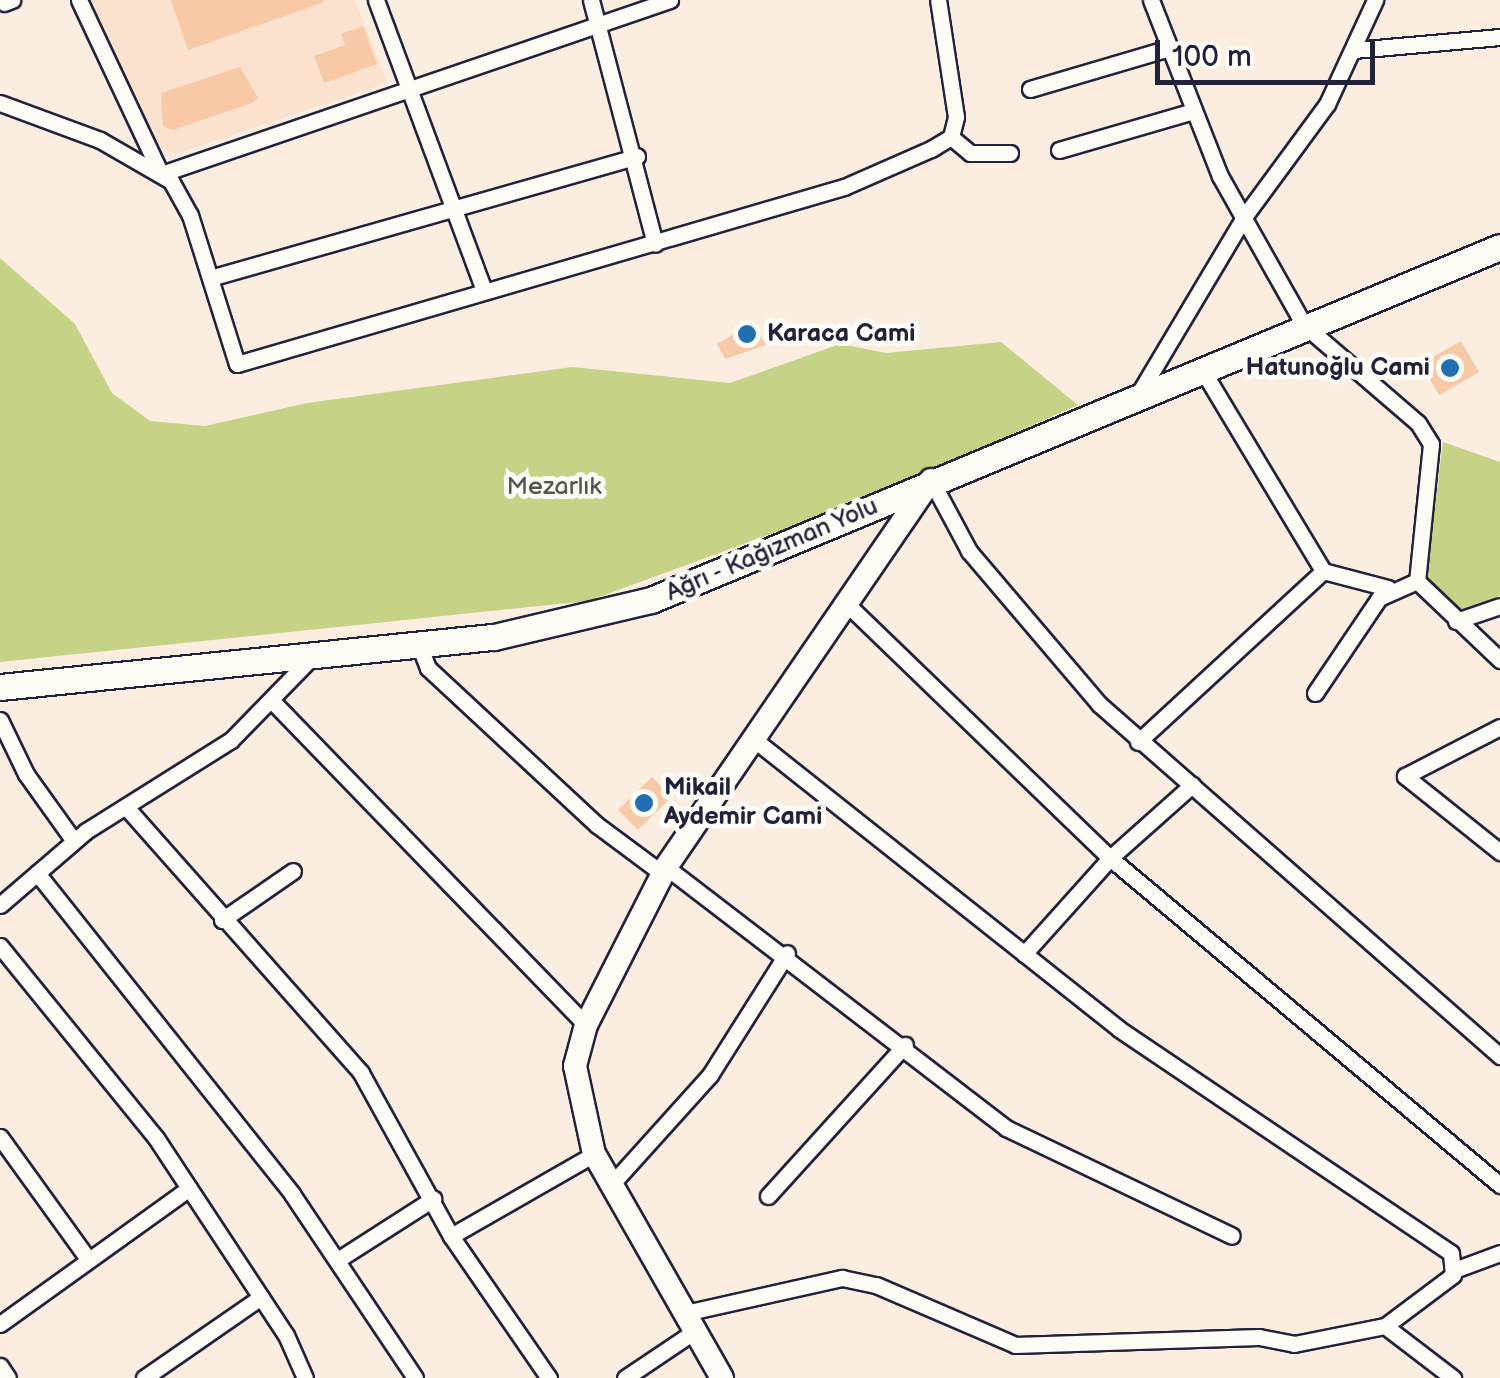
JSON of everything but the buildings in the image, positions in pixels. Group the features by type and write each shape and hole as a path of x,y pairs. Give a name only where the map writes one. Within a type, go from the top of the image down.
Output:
{"main road":[{"name":"Ağrı - Kağızman Yolu","path":"0,687 319,650 494,637 652,600 808,541 931,480 1133,402 1304,324 1500,246"}],"street":[{"path":"79,0 161,174 190,215 238,364 844,186 951,137"},
{"path":"376,0 484,291"},
{"path":"591,0 636,156 655,244"},
{"path":"0,103 100,140 161,174 670,0"},
{"path":"938,0 956,117 951,137"},
{"path":"1133,402 1244,217 1327,104 1375,0"},
{"path":"1152,1 1193,111 1244,217 1304,324 1418,423 1431,444 1417,582"},
{"path":"1354,50 1500,37"},
{"path":"1030,90 1169,48"},
{"path":"1059,150 1193,111"},
{"path":"951,137 970,152 1010,153"},
{"path":"210,278 636,156"},
{"path":"1203,371 1324,571 1388,588 1417,582"},
{"path":"715,1374 690,1322 594,1154 575,1066 586,1025 664,870 849,606 931,480 970,552 1029,628 1138,742 1500,1056"},
{"path":"1138,742 1324,571"},
{"path":"1417,582 1500,660"},
{"path":"1314,693 1388,588"},
{"path":"849,606 1110,858 1500,1186"},
{"path":"1456,621 1500,606"},
{"path":"418,642 428,668 596,825 787,953 1006,1128 1232,1236"},
{"path":"0,905 74,841 192,770 274,703 319,650"},
{"path":"274,703 586,1025"},
{"path":"0,720 26,774 74,841"},
{"path":"1500,727 1406,776 1500,852"},
{"path":"756,740 1024,954 1236,1112 1443,1247 1458,1269"},
{"path":"1024,954 1110,858 1192,785"},
{"path":"126,807 361,1073 451,1236 549,1378"},
{"path":"222,920 293,872"},
{"path":"38,873 338,1259 416,1378"},
{"path":"0,946 88,1048 189,1188 261,1297 305,1378"},
{"path":"610,1186 710,1074 787,953"},
{"path":"768,1196 904,1045"},
{"path":"0,1137 88,1258"},
{"path":"451,1236 594,1154"},
{"path":"0,1324 189,1188"},
{"path":"338,1259 433,1200"},
{"path":"626,1378 690,1322 842,1278 876,1285 1015,1344 1259,1337 1294,1344 1385,1326 1458,1269 1500,1253"},
{"path":"144,1378 261,1297"},
{"path":"1385,1326 1453,1378"},
{"path":"0,1366 8,1378"}],"shaded area":[{"path":"87,0 355,0 387,83 175,154 147,141"}],"green space":[{"name":"Mezarlık","path":"0,258 75,324 112,393 150,421 205,426 307,403 572,367 730,383 840,344 886,353 1001,342 1078,405 861,501 588,601 0,662"},
{"path":"1443,442 1500,462 1500,596 1457,611 1426,581"}],"place":[{"name":"Karaca Cami","path":"747,334"},
{"name":"Hatunoğlu Cami","path":"1450,368"},
{"name":"Mikail Aydemir Cami","path":"644,803"}]}
